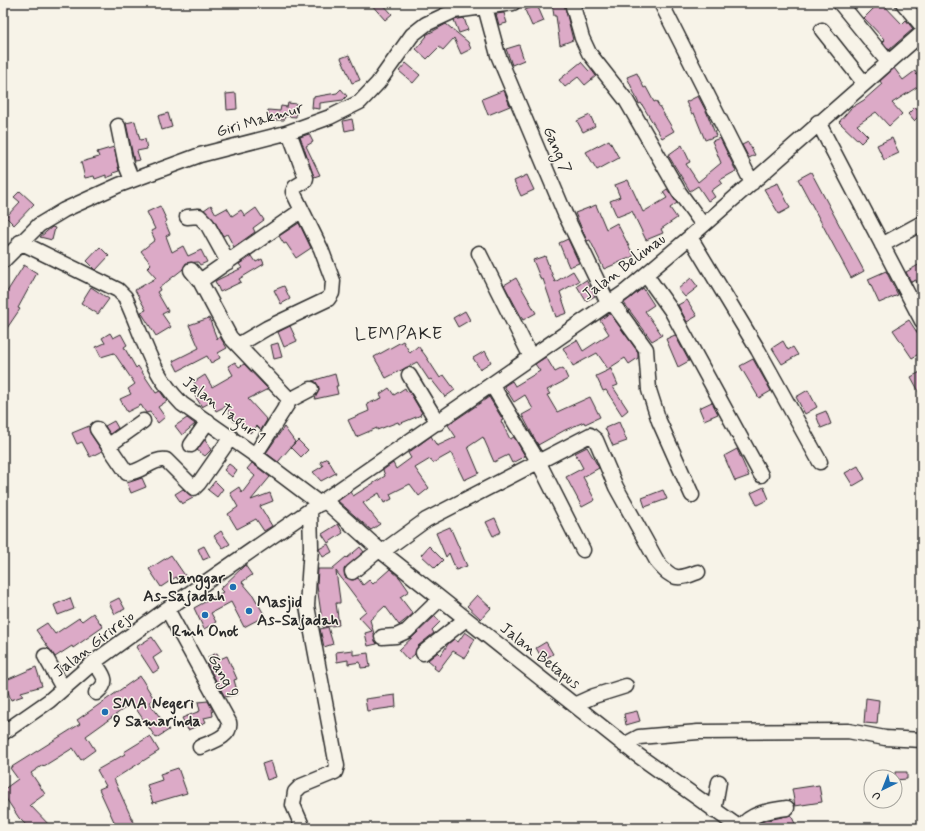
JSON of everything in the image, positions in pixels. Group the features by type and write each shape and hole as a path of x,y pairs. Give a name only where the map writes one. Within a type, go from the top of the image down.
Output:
{"street":[{"name":"Giri Makmur","path":"4,258 39,224 64,210 132,180 200,155 289,132 335,114 360,102 378,83 412,35 426,24 454,11 513,3"},
{"path":"572,3 582,38 589,53 626,100 679,192 703,225"},
{"path":"661,3 752,183"},
{"path":"840,3 888,62"},
{"path":"903,3 922,26"},
{"name":"Gang 7","path":"485,7 504,68 566,214 609,302 646,349 649,390 659,421 692,495"},
{"path":"822,30 864,83"},
{"name":"Jalan Belimau","path":"318,505 438,423 646,275 752,183 818,122 922,33"},
{"path":"818,122 922,321"},
{"path":"118,126 126,165 132,180"},
{"path":"238,345 267,328 328,299 332,293 334,281 293,189 306,178 289,132"},
{"path":"200,281 302,210"},
{"path":"187,217 198,216 208,224 228,262"},
{"path":"882,245 922,223"},
{"path":"690,237 758,350 820,462"},
{"name":"Jalan Tagur 1","path":"20,242 97,279 122,293 159,378 182,404 256,455 318,505"},
{"path":"479,253 531,357"},
{"path":"191,270 200,281 219,318 238,345 290,400"},
{"path":"646,275 671,310 761,475"},
{"path":"409,375 438,423"},
{"path":"492,385 538,461 583,550"},
{"path":"256,455 290,400 311,389"},
{"path":"109,445 142,421"},
{"path":"191,445 208,421"},
{"path":"97,429 127,473 133,473 159,461 166,460 194,488 231,437"},
{"path":"352,572 426,520 586,436 592,436 596,440 616,487 658,563 664,570 675,578 680,578 698,572"},
{"path":"303,828 293,805 294,792 301,786 335,772 337,766 307,606 311,547 318,505"},
{"name":"Jalan Betapus","path":"318,505 381,551 624,745 714,811 740,828"},
{"name":"Jalan Girirejo","path":"3,733 63,688 94,662 167,609 318,505"},
{"path":"382,637 402,634 440,599"},
{"name":"Gang 9","path":"167,609 229,722 230,727 227,734 200,747"},
{"path":"423,653 466,619"},
{"path":"45,656 63,688"},
{"path":"94,662 105,678 103,688 96,693"},
{"path":"574,705 594,696 626,686"},
{"path":"624,745 639,737 698,732 848,731 885,738 922,740"},
{"path":"714,811 719,782"},
{"path":"740,828 744,822 755,816 787,808"}],"building":[{"path":"370,3 382,3 392,14 385,20"},
{"path":"552,3 564,3 573,40 560,45 556,16 554,16"},
{"path":"879,3 882,3 902,24 906,20 913,29 889,50 883,42 885,40 864,18"},
{"path":"537,5 544,21 532,26 525,10"},
{"path":"504,13 507,23 499,25 496,14"},
{"path":"464,18 468,30 459,33 454,20"},
{"path":"446,24 468,42 471,49 461,54 454,38 443,50 439,47 427,59 416,49 427,36 426,35"},
{"path":"519,45 524,60 512,65 506,49"},
{"path":"349,55 360,80 352,83 341,58"},
{"path":"581,62 589,71 591,69 596,76 585,85 578,77 565,87 559,80"},
{"path":"406,63 420,75 413,83 399,71"},
{"path":"894,68 903,80 915,71 922,84 892,103 902,114 889,126 876,112 857,125 868,136 861,143 839,122 851,108 864,100 882,84 880,81"},
{"path":"637,73 644,88 646,87 654,102 656,101 674,131 662,138 641,103 639,104 627,77"},
{"path":"341,89 347,96 343,100 320,103 320,109 312,108 313,97 337,93"},
{"path":"504,90 510,106 488,115 482,99"},
{"path":"236,93 237,109 227,110 226,94"},
{"path":"698,96 707,113 716,136 705,140 694,113 692,114 686,102"},
{"path":"288,103 297,104 296,117 285,116 284,120 268,120 268,110 280,111 281,106 287,107"},
{"path":"915,107 922,113 914,121 908,114"},
{"path":"168,113 172,127 162,130 158,116"},
{"path":"590,115 595,126 583,132 577,121"},
{"path":"352,119 354,129 345,131 343,121"},
{"path":"135,121 140,140 145,139 147,149 137,151 140,160 134,161 126,123"},
{"path":"309,134 313,142 306,146 320,175 314,177 300,137"},
{"path":"720,138 736,171 720,180 722,183 711,191 715,197 708,201 698,186 690,191 668,155 682,145 690,162 686,164 698,182 721,163 712,141"},
{"path":"892,138 899,153 884,160 877,145"},
{"path":"609,140 619,158 597,170 586,152"},
{"path":"748,142 755,155 749,158 742,145"},
{"path":"114,147 119,171 106,178 106,175 95,179 94,176 85,178 81,162 99,157 97,152"},
{"path":"811,172 864,271 851,278 798,179"},
{"path":"527,175 534,190 521,196 514,181"},
{"path":"628,180 643,212 667,198 663,192 667,189 677,203 670,208 677,218 661,229 663,233 646,240 632,211 617,217 610,201 620,197 615,185"},
{"path":"778,183 790,208 779,214 764,189"},
{"path":"20,191 34,204 14,225 6,217 20,202 14,197"},
{"path":"211,205 216,214 227,208 232,216 241,210 245,216 256,208 264,220 253,228 255,232 234,247 227,234 223,236 214,220 204,210"},
{"path":"596,205 606,229 617,223 634,256 604,269 590,240 587,241 575,213"},
{"path":"160,206 167,221 165,222 170,234 166,236 172,252 183,246 188,256 201,250 207,262 200,265 198,262 186,263 183,269 159,288 160,290 157,292 168,311 162,314 171,327 156,336 141,312 146,310 135,290 156,278 147,268 151,264 141,251 155,240 151,231 155,229 147,212"},
{"path":"299,223 311,248 296,258 286,243 284,244 279,236"},
{"path":"52,227 55,228 52,240 40,237"},
{"path":"568,239 579,263 569,267 559,243"},
{"path":"100,247 109,256 96,270 87,261"},
{"path":"252,256 256,262 262,259 264,264 239,279 241,282 220,292 215,281 242,268 239,264"},
{"path":"545,256 555,282 573,271 579,281 560,292 567,313 556,317 543,279 541,280 533,260"},
{"path":"922,263 921,294 916,280 911,282 906,272"},
{"path":"24,265 37,273 18,308 20,309 3,334 3,298"},
{"path":"886,271 898,295 879,303 868,279"},
{"path":"516,278 536,313 523,320 504,285"},
{"path":"691,278 698,287 685,297 678,289"},
{"path":"586,280 595,296 586,301 577,286"},
{"path":"284,286 290,299 281,304 274,290"},
{"path":"91,287 109,299 98,314 81,303"},
{"path":"643,288 654,305 645,311 662,335 652,341 624,303"},
{"path":"687,300 697,316 687,322 678,305"},
{"path":"465,311 470,320 458,327 453,318"},
{"path":"610,313 638,352 638,358 629,364 625,358 608,369 597,353 573,366 563,348 577,340 583,351 609,334 600,320"},
{"path":"209,318 217,339 220,337 227,348 218,353 220,358 211,363 207,356 178,371 173,361 199,348 189,325"},
{"path":"909,320 922,340 922,352 912,358 893,330"},
{"path":"290,326 297,341 284,347 278,332"},
{"path":"110,333 113,338 121,334 127,345 124,347 136,368 138,366 156,393 160,391 167,401 158,407 165,417 158,423 150,412 146,413 141,405 127,412 120,399 131,394 128,389 135,384 114,353 101,357 96,347 105,343 102,338"},
{"path":"675,335 689,361 678,367 666,339"},
{"path":"403,341 410,353 418,346 440,378 444,375 455,390 445,397 431,379 429,380 417,362 386,378 374,357"},
{"path":"783,341 788,350 793,347 798,355 782,364 772,348"},
{"path":"278,343 282,357 274,359 271,345"},
{"path":"485,351 491,362 480,369 473,358"},
{"path":"546,357 555,372 563,368 568,379 547,390 550,394 547,395 557,412 590,397 600,417 585,424 584,422 565,430 538,445 522,415 533,409 525,395 514,402 504,386 512,381 515,386 540,371 535,364"},
{"path":"753,359 771,391 759,398 740,366"},
{"path":"235,362 239,367 244,364 268,389 248,399 267,420 261,430 257,426 250,433 238,420 234,422 226,406 216,411 211,402 202,407 195,396 200,393 194,382 205,375 212,387 233,375 228,366"},
{"path":"611,369 618,385 613,387 628,410 622,415 606,390 603,391 596,376"},
{"path":"922,371 922,397 911,377"},
{"path":"335,374 338,394 315,399 319,389 316,382 312,381"},
{"path":"389,388 394,395 405,388 407,392 409,391 422,413 420,414 421,415 399,424 398,422 377,430 377,428 356,437 348,420 369,411 367,404 382,398 380,394"},
{"path":"808,390 817,407 805,414 796,397"},
{"path":"489,397 503,420 501,421 510,439 514,437 525,456 512,463 508,455 494,462 483,437 468,447 479,473 464,480 451,453 433,463 430,459 415,468 429,488 419,496 410,484 390,494 392,499 384,503 379,493 363,503 380,524 371,530 338,501 350,492 353,496 385,476 383,470 393,463 396,469 411,458 408,453 431,436 437,446 456,437 448,425"},
{"path":"712,402 718,414 704,420 699,408"},
{"path":"826,411 831,424 821,428 816,415"},
{"path":"187,418 195,424 182,435 175,426"},
{"path":"114,421 118,428 110,434 105,426"},
{"path":"619,422 627,441 613,446 605,428"},
{"path":"89,426 90,433 102,451 90,457 82,442 77,444 72,433"},
{"path":"284,427 295,442 278,462 266,453"},
{"path":"205,439 211,450 205,456 197,450"},
{"path":"298,440 308,450 301,457 291,447"},
{"path":"587,447 599,468 583,477 595,500 582,507 566,477 583,468 575,453"},
{"path":"737,449 749,476 735,481 724,456"},
{"path":"327,458 336,473 321,481 313,472 323,466 320,462"},
{"path":"252,463 270,477 251,500 270,493 273,501 260,506 272,526 264,531 256,519 237,529 228,514 238,507 230,493 239,487 242,493 255,476 247,469"},
{"path":"229,464 237,470 232,477 224,470"},
{"path":"858,466 865,479 853,486 845,473"},
{"path":"142,478 146,487 131,493 127,483"},
{"path":"215,481 223,489 217,497 208,490"},
{"path":"764,487 769,499 757,505 751,493"},
{"path":"183,489 193,498 182,504 175,494"},
{"path":"663,490 667,499 645,507 642,498"},
{"path":"495,518 501,532 493,536 486,522"},
{"path":"338,524 343,533 328,543 322,534"},
{"path":"450,527 467,566 456,570 449,553 446,557 436,533"},
{"path":"221,531 230,544 223,548 214,536"},
{"path":"328,544 332,552 323,557 319,549"},
{"path":"204,546 210,557 203,560 198,549"},
{"path":"429,546 443,560 435,568 421,555"},
{"path":"360,547 364,552 344,569 345,577 353,580 358,578 363,585 369,580 373,584 390,569 400,578 409,591 400,597 413,614 399,625 385,606 370,620 377,644 368,646 365,633 372,631 359,617 366,611 336,571 340,600 340,603 336,603 339,625 323,627 317,586 318,569 334,569 333,568"},
{"path":"171,555 186,577 179,581 176,577 161,587 149,569"},
{"path":"245,565 252,575 242,582 253,595 265,616 244,627 231,602 211,613 216,622 204,629 194,608 223,592 220,589"},
{"path":"477,595 491,608 481,619 467,606"},
{"path":"70,598 74,609 58,615 54,605"},
{"path":"119,598 125,609 115,614 109,603"},
{"path":"93,613 103,627 73,648 72,646 55,657 36,630 47,623 55,634 79,618 82,621"},
{"path":"435,616 440,622 432,630 434,633 418,646 415,654 408,660 399,650"},
{"path":"328,627 333,644 324,647 320,629"},
{"path":"465,632 475,639 465,658 453,651 438,671 434,668 435,666 428,660 438,652 441,655 448,644 454,639 458,642"},
{"path":"152,637 162,652 153,658 159,669 153,673 136,647"},
{"path":"546,642 553,654 543,660 536,648"},
{"path":"353,650 353,655 368,653 370,667 361,668 360,662 348,664 348,660 337,662 336,652"},
{"path":"217,653 220,659 227,656 237,679 234,680 238,694 225,697 207,664 211,663 208,657"},
{"path":"36,667 42,686 21,692 23,696 11,700 4,681"},
{"path":"140,676 154,699 149,702 169,730 156,738 132,703 86,736 95,750 81,760 73,748 31,773 45,794 30,805 52,828 29,828 19,818 3,794 3,790 18,779 10,768 80,724 77,720"},
{"path":"395,695 396,707 367,711 365,699"},
{"path":"866,698 879,700 877,724 864,723"},
{"path":"208,701 212,709 213,716 204,718 206,722 188,730 182,718 200,711 198,702"},
{"path":"637,711 640,721 626,725 624,714"},
{"path":"150,736 159,751 114,779 136,828 117,828 99,789 106,786 97,770 125,754 124,752"},
{"path":"271,761 276,777 267,780 262,764"},
{"path":"178,768 187,793 153,803 147,785 162,780 160,774"},
{"path":"903,772 907,772 907,779 903,779"},
{"path":"819,785 822,802 795,806 792,789"},
{"path":"791,815 797,828 751,828 764,821"}],"place":[{"name":"Langgar As-Sajadah","path":"233,587"},
{"name":"Masjid As-Sajadah","path":"249,611"},
{"name":"Rmh Onot","path":"205,615"},
{"name":"SMA Negeri 9 Samarinda","path":"105,712"}],"district":[{"name":"LEMPAKE","path":"399,334"}]}
